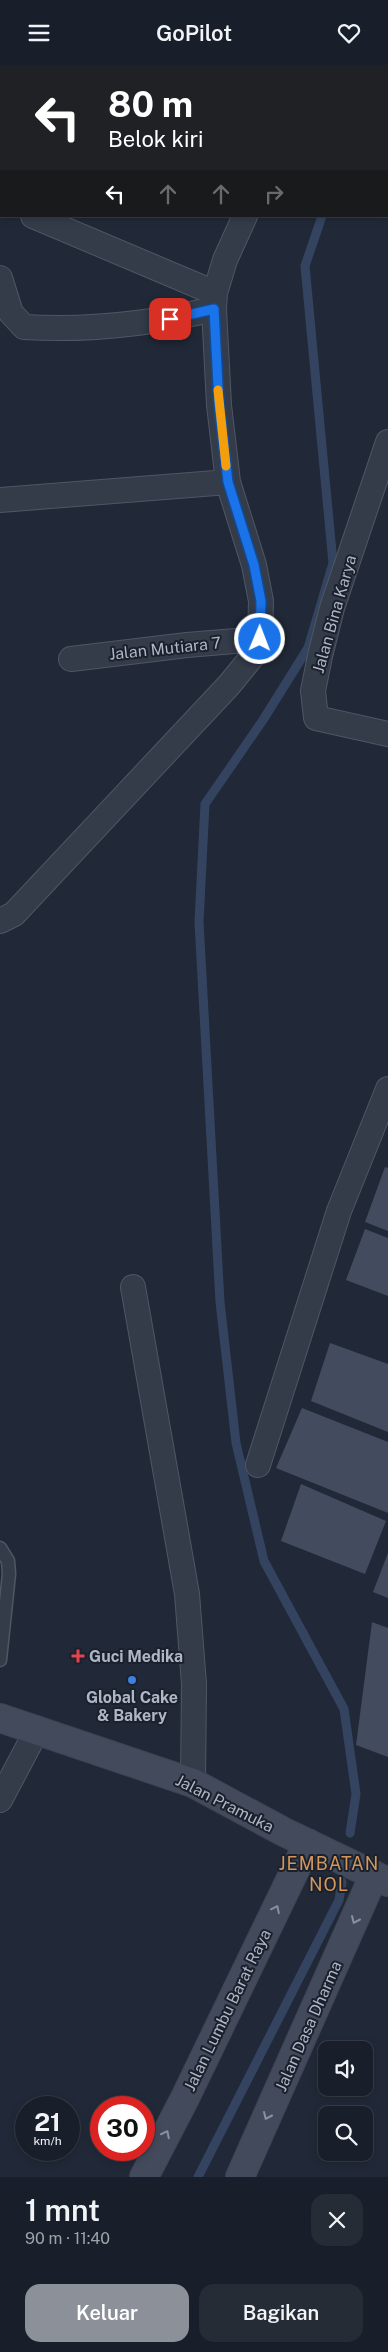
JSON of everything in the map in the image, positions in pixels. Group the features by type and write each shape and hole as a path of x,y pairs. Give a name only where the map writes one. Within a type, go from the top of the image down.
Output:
{"street":[{"path":"35,217 215,301"},
{"path":"0,921 14,914 178,742 251,658 260,639 261,601 254,565 228,482 219,405 215,301 226,260 245,217"},
{"path":"0,278 10,313 24,327 110,325 170,319 215,301"},
{"name":"Jalan Bina Karya","path":"388,442 332,608 313,691 316,718 388,734"},
{"path":"0,500 228,482"},
{"name":"Jalan Mutiara 7","path":"71,659 188,645 260,639"},
{"path":"258,1465 339,1211 388,1089"},
{"path":"133,1287 187,1594 194,1684 193,1783"},
{"name":"Jalan Pramuka","path":"0,1717 193,1783 250,1815 375,1875"},
{"path":"0,1800 37,1730"},
{"name":"Jalan Lumbu Barat Raya","path":"144,2177 316,1847"},
{"name":"Jalan Dasa Dharma","path":"240,2177 375,1875"}],"lane":[{"path":"0,1548 8,1561 9,1574 0,1660"}],"building":[{"path":"385,1167 388,1168 388,1231 365,1222"},
{"path":"365,1229 388,1238 388,1296 346,1280"},
{"path":"330,1343 388,1364 388,1432 311,1401"},
{"path":"302,1408 388,1442 388,1513 276,1468"},
{"path":"301,1484 386,1521 365,1574 281,1541"},
{"path":"388,1553 388,1598 373,1592"},
{"path":"372,1622 388,1628 388,1757 356,1745"}],"waterway":[{"path":"322,217 305,266 333,563 308,648 263,720 205,804 199,922 220,1302 236,1443 264,1561 344,1709 356,1794 350,1833"},
{"path":"198,2177 339,1900 342,1882"}],"slow traffic":[{"path":"218,390 226,466"}],"place":[{"name":"Guci Medika","path":"78,1656"},
{"name":"Global Cake & Bakery","path":"132,1680"}],"district":[{"name":"JEMBATAN NOL","path":"329,1874"}],"route":[{"path":"170,319 214,309 219,405 224,454 228,482 254,565 261,601 260,639"}]}
